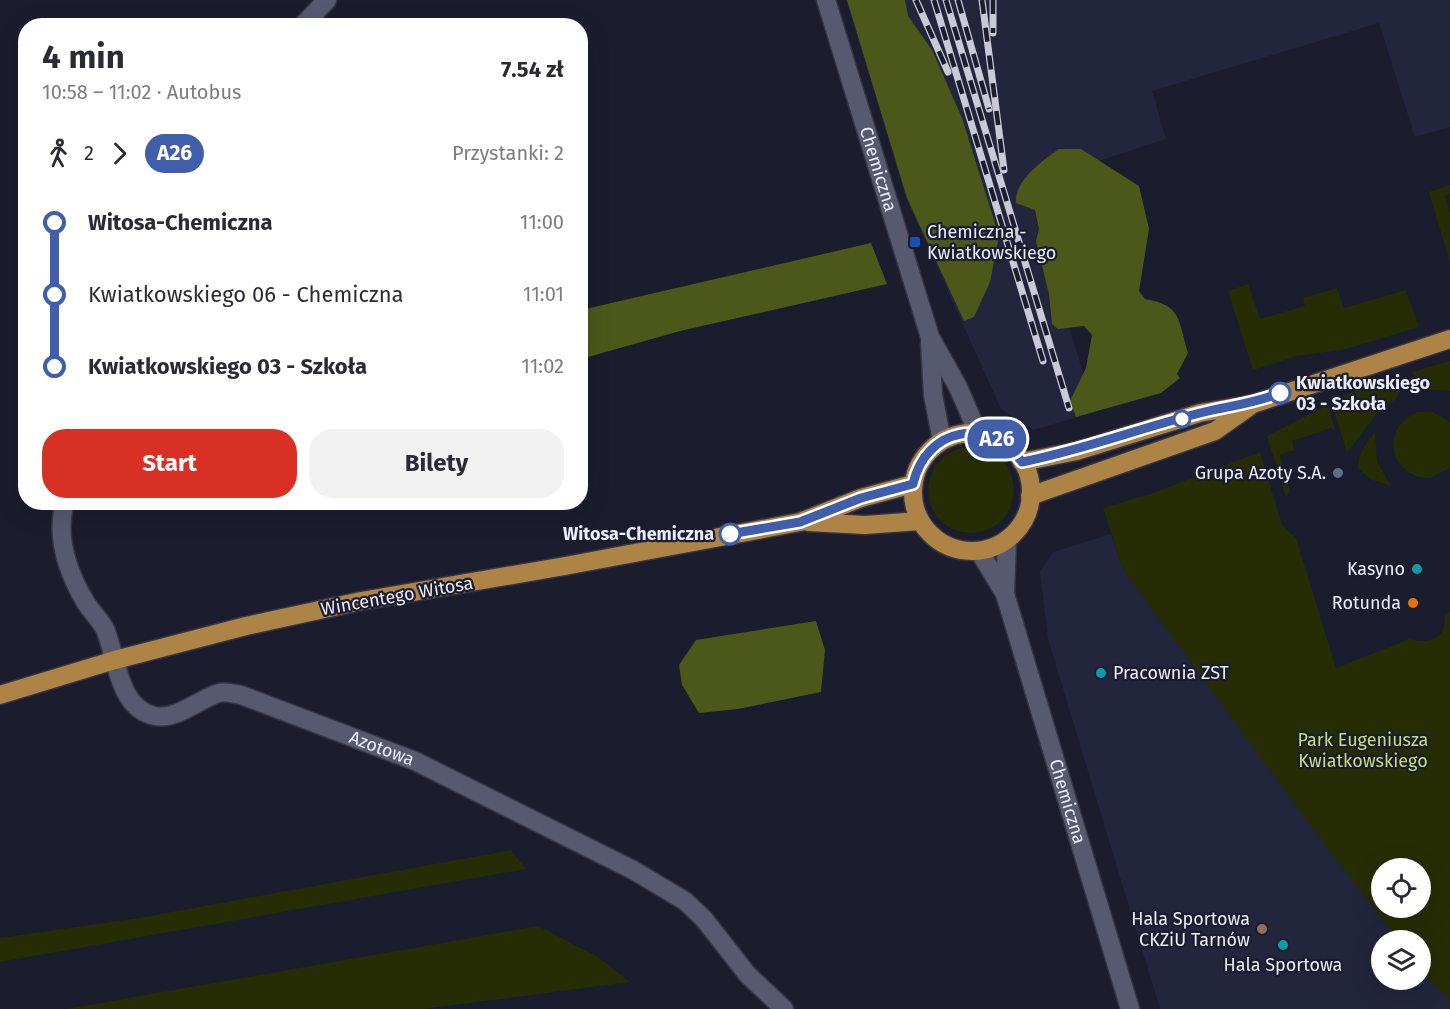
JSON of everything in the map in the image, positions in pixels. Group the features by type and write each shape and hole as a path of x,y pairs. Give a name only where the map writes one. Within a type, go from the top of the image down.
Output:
{"main road":[{"path":"1022,462 1077,451 1200,413 1253,404 1286,391 1450,339"},
{"path":"1030,496 1215,431 1253,404"},
{"path":"978,433 1004,442 1022,462 1028,473 1030,496 1023,520 1007,539 994,547 965,550 945,544 929,532 920,521 913,497 913,484 926,455 942,441 960,434 978,433"},
{"name":"Wincentego Witosa","path":"0,695 115,660 246,626 360,601 800,522 861,498 913,484"},
{"name":"Wincentego Witosa","path":"800,522 865,525 920,521"}],"street":[{"path":"310,18 327,0"},
{"name":"Chemiczna","path":"826,0 930,338 958,387 978,433"},
{"name":"Chemiczna","path":"930,338 933,395 942,441"},
{"name":"Azotowa","path":"64,510 62,542 70,571 86,602 104,628 124,688 139,710 156,716 172,714 221,692 242,695 415,761 623,865 685,902 704,919 747,974 784,1009"},
{"name":"Chemiczna","path":"1005,594 1007,539"},
{"name":"Chemiczna","path":"979,550 1005,594 1130,1009"}],"shaded area":[{"path":"846,0 1450,0 1450,127 1415,137 1379,23 1152,91 1166,139 1052,176 1047,254 1095,412 1033,430 1001,409 906,198"},
{"path":"1111,534 1124,571 1371,902 1371,918 1383,918 1392,930 1371,930 1371,990 1431,990 1431,979 1450,999 1450,1009 1160,1009 1048,639 1040,572 1053,552"}],"green space":[{"path":"847,0 905,0 908,16 932,50 962,118 999,236 990,282 974,317 964,321 907,198"},
{"path":"1059,149 1081,149 1139,186 1149,229 1139,291 1145,299 1166,305 1177,316 1188,353 1177,374 1180,378 1161,393 1076,417 1070,401 1086,368 1092,335 1084,326 1058,329 1052,324 1049,294 1036,241 1039,229 1035,210 1016,203 1019,187 1024,179"},
{"path":"1450,185 1450,194 1445,196 1450,214 1450,262 1429,192"},
{"path":"871,243 887,284 680,331 588,357 588,308"},
{"path":"1248,284 1260,319 1305,306 1303,298 1337,288 1344,308 1406,290 1419,327 1346,349 1297,356 1253,370 1228,291"},
{"path":"1450,361 1450,391 1426,390 1418,385 1412,372"},
{"path":"1398,379 1400,389 1396,399 1381,408 1347,453 1332,403 1357,389"},
{"path":"1328,405 1335,430 1331,428 1292,441 1294,450 1280,455 1290,491 1286,498 1267,436"},
{"path":"1418,412 1433,412 1450,422 1450,468 1430,478 1416,476 1405,470 1394,451 1394,439 1398,429 1406,419"},
{"path":"1375,432 1377,462 1391,486 1370,479 1358,468 1361,453"},
{"path":"971,447 995,454 1007,466 1014,490 1007,514 995,526 971,533 947,526 935,514 928,490 935,466 947,454"},
{"name":"Park Eugeniusza Kwiatkowskiego","path":"1260,452 1282,525 1296,538 1336,668 1410,639 1431,640 1441,634 1445,622 1444,614 1450,612 1450,999 1431,982 1431,930 1391,930 1382,918 1431,918 1431,858 1371,858 1371,904 1124,571 1103,508 1153,493"},
{"path":"816,621 825,650 821,692 738,709 699,713 682,685 679,665 696,640"},
{"path":"511,850 526,869 0,962 0,938 139,918"},
{"path":"538,926 598,957 630,982 423,1009 66,1009"}],"railway":[{"path":"916,0 948,72"},
{"path":"934,0 1043,361"},
{"path":"946,0 1069,408"},
{"path":"958,0 989,109"},
{"path":"982,0 1004,170"},
{"path":"993,0 993,33"}],"bus line":[{"name":"A26","path":"730,534 800,522 861,498 913,484 926,455 942,441 960,434 978,433 991,436 1004,442 1022,462 1077,451 1200,413 1253,404 1280,393"}],"place":[{"name":"Chemiczna - Kwiatkowskiego","path":"915,242"},
{"name":"Kwiatkowskiego 03 - Szkoła","path":"1280,393"},
{"name":"Grupa Azoty S.A.","path":"1338,473"},
{"name":"Witosa-Chemiczna","path":"730,534"},
{"name":"Kasyno","path":"1417,569"},
{"name":"Rotunda","path":"1413,603"},
{"name":"Pracownia ZST","path":"1101,673"},
{"name":"Hala Sportowa CKZiU Tarnów","path":"1262,929"},
{"name":"Hala Sportowa","path":"1283,945"}]}
